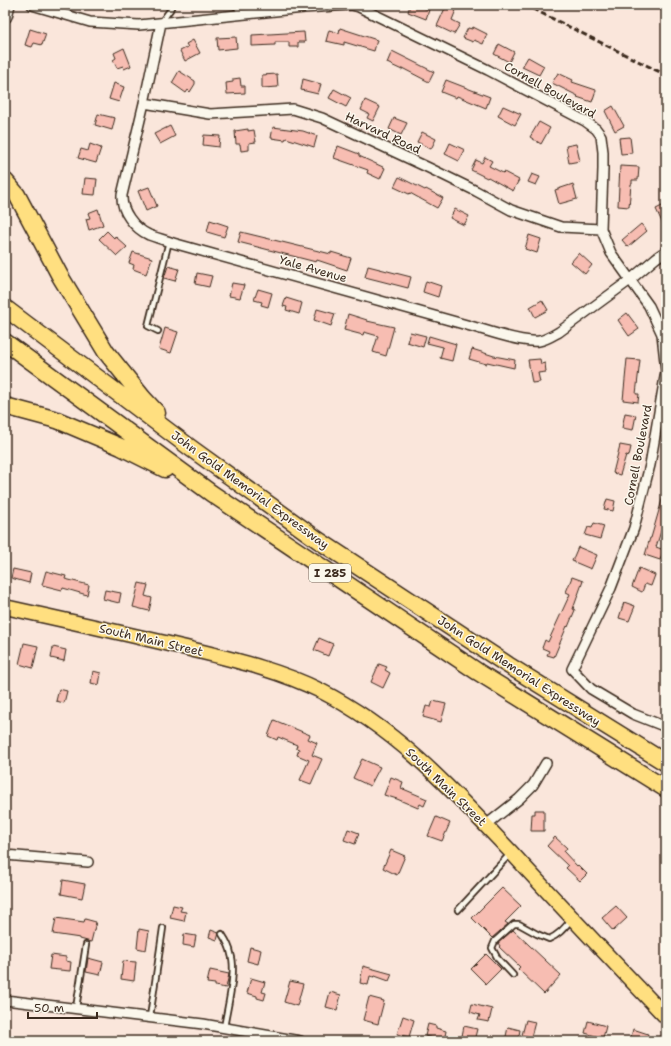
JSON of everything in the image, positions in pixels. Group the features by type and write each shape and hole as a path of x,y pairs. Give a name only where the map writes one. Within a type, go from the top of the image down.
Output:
{"highway":[{"path":"5,181 17,195 60,276 106,352 142,398 192,448"},
{"name":"John Gold Memorial Expressway","path":"5,308 192,448 332,548 508,665 666,763"},
{"name":"John Gold Memorial Expressway","path":"5,342 211,493 478,672 666,789"},
{"path":"5,406 57,420 86,432 121,447 211,493"}],"main road":[{"path":"5,16 8,5"},
{"name":"South Main Street","path":"5,607 245,662 289,677 315,688 364,716 413,753 434,772 486,825 666,1017"}],"street":[{"name":"Cornell Boulevard","path":"32,5 90,22 139,25 350,5 359,7 488,70 585,121 596,129 599,133 602,147 603,169 601,229 611,252 649,306 662,334 666,371 650,465 634,528 611,588 572,669 590,689 632,714 666,727"},
{"name":"Yale Avenue","path":"162,23 122,199 127,215 132,222 149,235 531,342 548,339 559,332 630,280 666,251"},
{"name":"Harvard Road","path":"144,103 210,114 293,109 322,118 430,168 510,210 561,227 601,229"},
{"path":"486,825 519,799 533,785 546,763"},
{"path":"5,855 88,862"},
{"path":"5,1000 203,1024 300,1041"}],"lane":[{"path":"162,23 172,5"},
{"path":"235,5 241,15"},
{"path":"158,331 148,326 170,241"},
{"path":"458,910 511,853"},
{"path":"513,975 494,954 492,948 495,942 514,924 519,924 536,934 549,939 556,936 563,930 573,918"},
{"path":"150,1017 163,928"},
{"path":"222,934 232,955 233,971 224,1028"},
{"path":"76,1008 86,945"}],"building":[{"path":"410,5 425,5 424,8 429,10 426,19 408,12"},
{"path":"446,6 456,10 452,20 460,24 454,34 437,26"},
{"path":"473,27 487,34 483,44 474,40 473,42 463,38 468,28 472,29"},
{"path":"340,28 377,40 374,51 344,42 344,45 326,41 329,30 339,33"},
{"path":"30,29 46,34 42,45 34,43 32,47 25,45"},
{"path":"304,32 305,42 298,42 298,47 289,47 289,42 275,42 275,45 252,46 252,35"},
{"path":"236,37 237,48 218,50 217,38"},
{"path":"193,40 200,53 185,61 180,51 188,47 186,44"},
{"path":"499,44 514,52 509,62 494,54"},
{"path":"124,48 131,66 124,69 123,66 117,68 113,60 116,58 114,53"},
{"path":"392,51 434,72 429,82 402,68 402,70 387,63"},
{"path":"528,57 544,66 539,75 522,67"},
{"path":"179,71 195,81 195,84 190,92 188,90 186,93 172,83"},
{"path":"558,73 573,80 572,82 596,90 592,102 577,97 578,96 552,83"},
{"path":"277,74 278,87 262,88 262,75"},
{"path":"240,78 241,86 245,86 245,93 227,94 226,83 233,82 233,79"},
{"path":"303,79 321,84 318,94 301,90"},
{"path":"446,80 490,97 486,108 457,96 456,98 441,92"},
{"path":"114,83 124,87 119,102 109,99"},
{"path":"334,89 351,98 346,107 329,98"},
{"path":"365,100 380,107 373,121 367,118 369,114 361,110"},
{"path":"503,106 521,114 515,125 498,116"},
{"path":"613,106 624,126 615,131 605,111"},
{"path":"98,114 115,118 112,130 95,125"},
{"path":"394,118 407,123 401,135 389,129"},
{"path":"539,122 550,128 541,144 530,137"},
{"path":"170,126 175,136 160,144 154,134"},
{"path":"273,127 303,131 317,136 314,147 286,138 285,140 271,138"},
{"path":"248,129 248,131 254,130 256,142 249,143 249,150 241,151 240,144 236,144 235,131"},
{"path":"422,132 436,139 431,149 417,142"},
{"path":"204,135 220,136 219,147 203,145"},
{"path":"630,137 632,153 621,154 619,138"},
{"path":"450,143 465,150 459,161 445,154"},
{"path":"90,144 101,148 96,163 78,158 81,149 88,151"},
{"path":"576,144 580,161 569,163 566,146"},
{"path":"338,146 359,154 359,156 385,168 380,179 367,173 368,170 334,158"},
{"path":"485,157 492,161 489,166 519,180 513,191 488,177 487,178 471,170 476,160 482,163"},
{"path":"620,166 639,167 638,180 632,180 631,184 629,207 618,206"},
{"path":"532,174 540,177 536,185 528,182"},
{"path":"399,177 443,198 437,208 410,193 409,194 394,187"},
{"path":"85,178 97,179 95,195 83,194"},
{"path":"573,184 577,199 559,204 555,190"},
{"path":"149,187 157,206 146,211 138,191"},
{"path":"666,204 666,231 656,209"},
{"path":"98,209 103,225 89,230 86,219 90,218 88,213"},
{"path":"455,209 469,216 464,225 450,218"},
{"path":"210,220 228,226 224,237 207,232"},
{"path":"641,224 647,231 628,247 622,240"},
{"path":"107,231 127,247 117,256 99,239"},
{"path":"241,232 331,254 331,252 351,258 347,270 317,260 316,262 238,242"},
{"path":"529,235 541,239 537,253 525,249"},
{"path":"133,252 152,258 146,274 133,269 134,265 129,263"},
{"path":"579,253 592,265 585,274 571,262"},
{"path":"168,266 179,269 175,281 164,278"},
{"path":"368,266 411,277 408,288 365,277"},
{"path":"197,273 212,276 209,287 195,284"},
{"path":"426,281 441,286 438,297 423,292"},
{"path":"232,283 244,285 240,298 229,296"},
{"path":"258,289 272,293 268,307 261,305 262,302 254,300"},
{"path":"286,298 302,303 299,314 286,310 287,307 283,306"},
{"path":"542,300 548,310 535,317 530,307"},
{"path":"317,309 335,314 331,326 314,320"},
{"path":"627,313 639,329 629,336 618,320"},
{"path":"348,314 367,321 394,327 386,356 373,352 378,336 364,332 363,335 344,330"},
{"path":"165,328 178,332 171,353 159,349"},
{"path":"410,332 426,336 423,347 407,342"},
{"path":"429,336 456,344 452,361 440,358 443,347 427,343"},
{"path":"472,349 494,356 515,360 514,368 487,362 486,364 469,359"},
{"path":"540,359 541,364 545,363 546,372 538,373 540,382 532,383 528,360"},
{"path":"627,359 640,360 636,394 639,394 638,402 623,400"},
{"path":"625,413 636,415 633,430 622,428"},
{"path":"620,445 631,447 629,456 626,455 620,475 613,473"},
{"path":"664,493 666,494 666,530 662,528 656,547 664,550 660,560 645,555"},
{"path":"607,499 615,501 613,511 604,509"},
{"path":"594,523 604,526 600,539 585,535 588,527 592,528"},
{"path":"578,547 597,555 591,569 572,561"},
{"path":"639,568 655,575 651,586 645,584 642,592 632,587"},
{"path":"13,569 31,573 29,583 11,578"},
{"path":"46,571 66,576 65,579 89,585 87,595 63,588 62,590 42,585"},
{"path":"572,577 583,581 573,609 575,610 554,657 547,655 549,651 542,648 545,640 548,642 570,594 566,592"},
{"path":"139,583 148,585 145,596 152,598 149,611 133,607"},
{"path":"105,590 121,593 119,603 103,599"},
{"path":"624,602 635,606 629,621 619,618"},
{"path":"319,638 333,644 328,656 314,650"},
{"path":"24,643 38,646 33,668 19,664"},
{"path":"53,647 66,650 64,661 51,658"},
{"path":"379,664 387,667 385,670 390,673 383,688 371,682"},
{"path":"93,671 101,673 99,685 91,683"},
{"path":"59,689 67,691 64,703 56,701"},
{"path":"433,701 446,704 441,722 423,717 426,706 431,707"},
{"path":"274,720 310,735 308,739 317,743 312,755 322,759 311,784 300,780 309,760 297,755 299,749 296,748 297,745 278,737 277,740 268,736"},
{"path":"362,759 380,767 370,786 353,778"},
{"path":"391,777 403,782 401,788 427,799 424,806 420,804 418,808 384,795"},
{"path":"535,810 544,810 544,831 531,831 532,814 535,814"},
{"path":"436,817 450,823 442,841 428,836"},
{"path":"348,829 359,833 355,844 344,840"},
{"path":"555,837 567,848 564,852 587,874 580,881 566,868 568,866 547,846"},
{"path":"391,850 405,856 397,875 383,868"},
{"path":"63,880 85,884 82,898 61,894"},
{"path":"502,888 521,906 505,922 508,924 492,938 472,918"},
{"path":"173,905 182,907 180,911 186,912 184,921 170,918"},
{"path":"616,906 627,918 613,931 602,918"},
{"path":"56,918 84,922 85,919 96,922 91,942 80,938 53,934"},
{"path":"139,929 149,931 146,950 137,948"},
{"path":"211,930 219,933 217,940 209,937"},
{"path":"513,930 561,975 544,994 518,969 520,967 499,947 500,946 498,943"},
{"path":"184,934 196,936 194,947 183,945"},
{"path":"250,947 261,950 258,964 247,961"},
{"path":"486,954 501,969 486,984 471,969"},
{"path":"51,955 66,957 66,961 71,962 70,971 49,969"},
{"path":"88,958 103,962 100,975 86,972"},
{"path":"123,961 136,962 134,981 121,979"},
{"path":"363,966 392,974 389,981 375,976 370,976 368,985 360,983"},
{"path":"210,970 229,974 226,988 207,983"},
{"path":"251,978 265,982 262,992 266,993 264,1000 247,993"},
{"path":"290,981 303,984 297,1006 284,1002"},
{"path":"330,992 341,995 337,1010 326,1007"},
{"path":"369,997 384,1001 378,1024 363,1020"},
{"path":"472,1004 492,1009 489,1022 478,1020 480,1015 470,1012"},
{"path":"403,1016 414,1020 409,1037 397,1034"},
{"path":"526,1020 535,1022 531,1037 522,1035"},
{"path":"588,1021 606,1026 603,1038 585,1033"},
{"path":"428,1024 446,1031 444,1041 425,1036"},
{"path":"464,1026 477,1029 474,1041 461,1041"},
{"path":"508,1027 520,1030 518,1041 505,1041"},
{"path":"633,1029 648,1034 646,1041 630,1041"}],"railway":[{"path":"525,5 666,75"}]}
